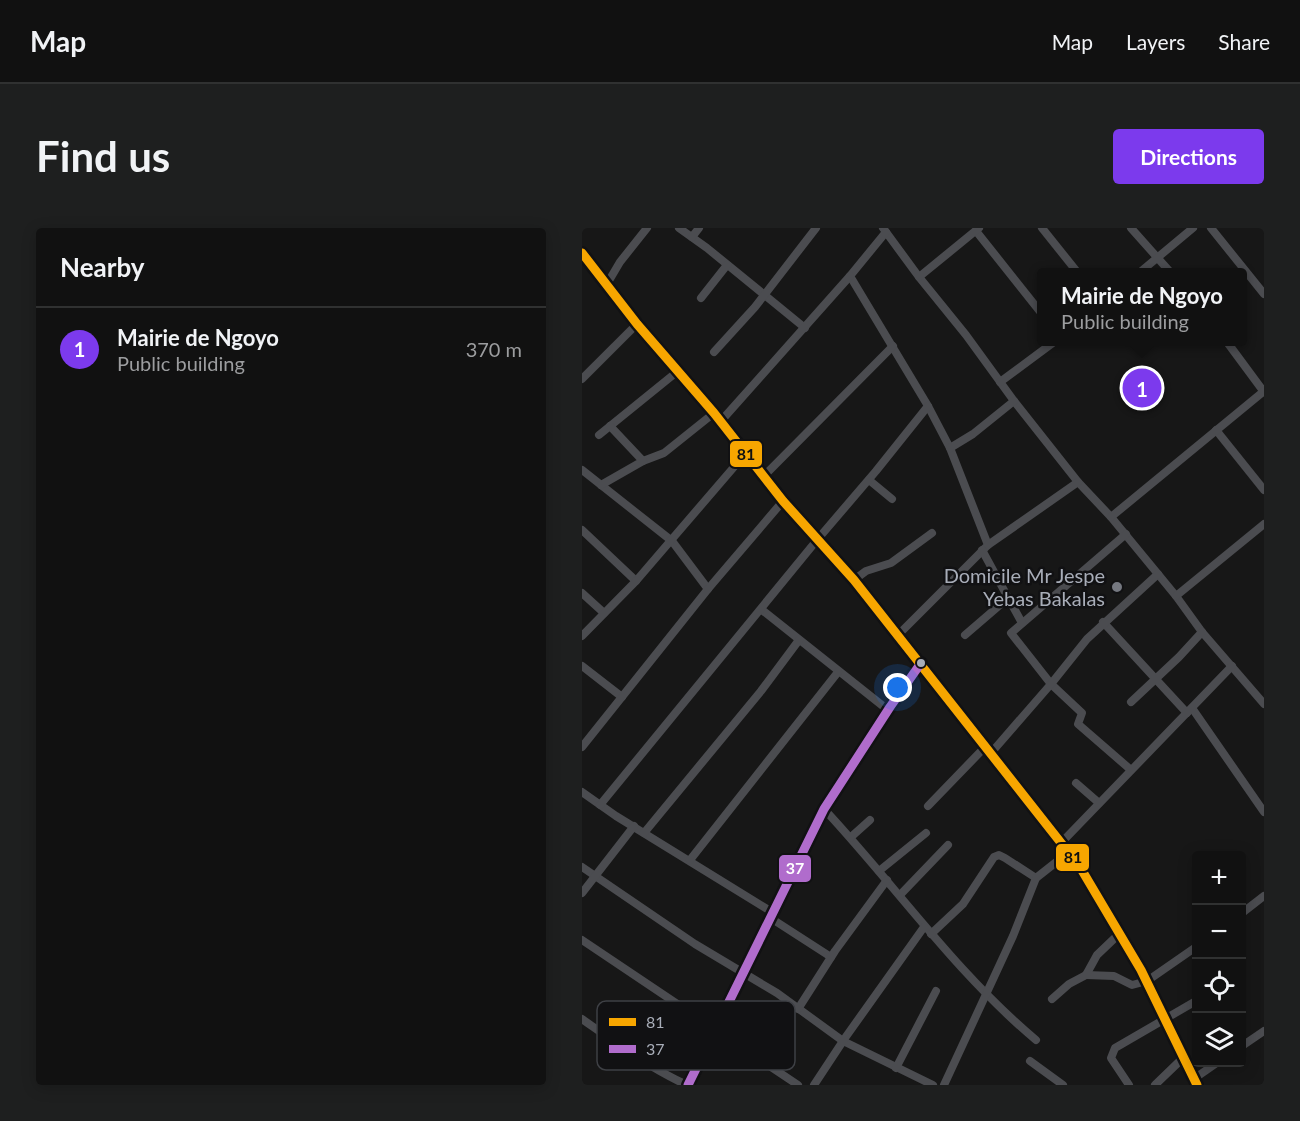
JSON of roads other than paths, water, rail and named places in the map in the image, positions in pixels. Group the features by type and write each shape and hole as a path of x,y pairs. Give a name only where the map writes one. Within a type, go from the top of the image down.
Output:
{"street":[{"path":"607,284 647,228"},
{"path":"679,228 805,328"},
{"path":"692,237 699,228"},
{"path":"714,352 765,295 816,228"},
{"path":"1042,228 1074,268"},
{"path":"1131,228 1167,268"},
{"path":"1145,268 1193,228"},
{"path":"1211,228 1243,268"},
{"path":"919,277 977,229 1037,309"},
{"path":"601,485 644,461 664,453 718,417 805,328 850,276 884,230 1078,482 1126,534 1202,632 1263,700"},
{"path":"582,253 637,324 718,417 783,501 854,580 898,634 1080,867 1147,981 1196,1082 1212,1067"},
{"path":"701,298 728,265"},
{"path":"1247,273 1264,294"},
{"path":"850,276 928,406 950,448 985,547 1022,623"},
{"path":"582,379 637,324"},
{"path":"764,477 892,346"},
{"path":"1000,382 1049,346"},
{"path":"1111,517 1264,391 1230,346"},
{"path":"599,435 678,371"},
{"path":"950,448 973,434 1014,401"},
{"path":"600,805 928,406"},
{"path":"610,426 644,461"},
{"path":"1216,430 1264,490"},
{"path":"582,636 672,541 705,498 746,453"},
{"path":"582,470 672,541 708,589"},
{"path":"869,480 892,500"},
{"path":"898,634 985,547 1078,482"},
{"path":"582,747 708,589 783,501"},
{"path":"1176,596 1264,524"},
{"path":"582,530 636,581"},
{"path":"854,580 866,571 891,564 932,533"},
{"path":"1126,534 1013,630 1012,635 1051,684 1082,713 1078,724 1131,770"},
{"path":"928,806 988,750 1051,684 1103,622 1158,574"},
{"path":"582,593 604,613"},
{"path":"965,635 1008,597"},
{"path":"762,610 888,710"},
{"path":"1103,622 1156,680 1190,710 1264,812"},
{"path":"1131,702 1156,680 1202,632"},
{"path":"644,833 761,691 799,640"},
{"path":"729,1001 824,809 921,663"},
{"path":"582,666 622,697"},
{"path":"944,1085 1013,936 1036,878 1065,848 1099,803 1232,666"},
{"path":"690,860 838,672"},
{"path":"1076,783 1099,803"},
{"path":"582,792 690,860 831,957"},
{"path":"824,809 851,837 924,927 1009,1017 1036,1040"},
{"path":"851,837 870,820"},
{"path":"582,893 634,826"},
{"path":"879,871 926,833"},
{"path":"900,895 948,845"},
{"path":"931,934 963,904 994,857 999,855 1005,858 1036,878"},
{"path":"582,867 695,944 744,971 787,1001"},
{"path":"798,1009 831,957 887,880"},
{"path":"1246,910 1264,896"},
{"path":"813,1085 924,927"},
{"path":"1086,975 1097,955 1119,934"},
{"path":"582,940 671,1001"},
{"path":"1052,999 1069,984 1086,975 1114,976 1132,985 1147,981 1192,950"},
{"path":"896,1068 936,991"},
{"path":"1129,1085 1111,1058 1115,1048 1192,1004"},
{"path":"795,1007 843,1041 933,1085"},
{"path":"582,1019 597,1029"},
{"path":"1246,1043 1264,1030"},
{"path":"1155,1085 1184,1057"},
{"path":"1030,1061 1063,1085"},
{"path":"656,1070 688,1085 695,1070"},
{"path":"775,1070 798,1085"}],"place":[{"name":"Mairie de Ngoyo","path":"1142,388"},
{"name":"Domicile Mr Jespe Yebas Bakalas","path":"1117,587"}]}
